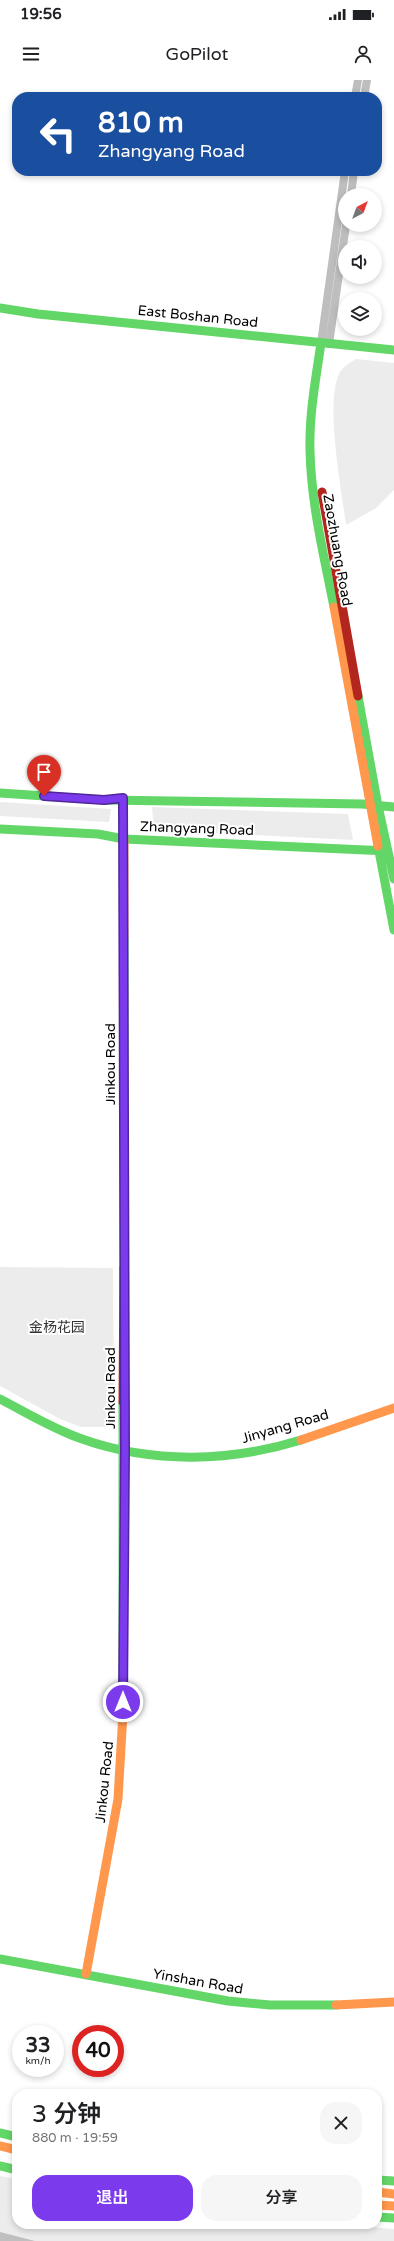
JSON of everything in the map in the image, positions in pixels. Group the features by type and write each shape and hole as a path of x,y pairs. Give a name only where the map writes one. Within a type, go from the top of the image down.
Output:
{"main road":[{"name":"East Boshan Road","path":"0,308 38,314 394,350"},
{"name":"Zaozhuang Road","path":"325,343 317,438 319,471 374,806 388,850 394,879"},
{"name":"Zhangyang Road","path":"0,794 104,800 123,798 394,807"},
{"name":"Zhangyang Road","path":"0,829 98,834 124,839 388,850"},
{"name":"Jinkou Road","path":"86,1974 114,1825 121,1767 125,1450 124,839"},
{"name":"Zaozhuang Road","path":"388,850 394,930"},
{"name":"Jinyang Road","path":"0,1399 60,1430 93,1443 125,1450 203,1457 241,1454 278,1445 394,1408"},
{"name":"Yinshan Road","path":"0,1958 265,2006 301,2007 394,2002"},
{"path":"0,2127 12,2129"},
{"path":"0,2133 12,2136"},
{"path":"0,2146 12,2149"},
{"path":"0,2154 12,2155"},
{"path":"0,2166 12,2169"},
{"path":"382,2181 393,2183"},
{"path":"382,2185 393,2183"},
{"path":"382,2193 394,2194"},
{"path":"382,2205 394,2206"},
{"path":"382,2213 392,2216"},
{"path":"382,2217 392,2216"}],"street":[{"path":"356,92 358,80"},
{"path":"365,92 366,80"},
{"name":"Zaozhuang Road","path":"325,343 344,176"},
{"path":"352,188 353,176"},
{"name":"Zaozhuang Road","path":"325,343 345,232"},
{"name":"Jinkou Road","path":"123,798 124,839"}],"green space":[{"path":"356,359 394,363 394,490 376,508 346,525 338,469 334,424 334,403 336,385 340,372 345,366"},
{"path":"0,802 111,809 109,822 0,816"},
{"path":"152,807 348,814 353,840 154,830"},
{"name":"金杨花园","path":"0,1267 113,1268 114,1410 106,1427 81,1427 60,1419 0,1386"},
{"path":"0,2176 12,2178 12,2229 394,2229 394,2241 0,2241"}],"shaded area":[{"path":"0,2232 35,2241 0,2241"}],"traffic: fast":[{"path":"0,308 38,314 394,350"},
{"path":"321,343 313,396 310,450 315,510 334,607"},
{"path":"358,696 378,806 394,879"},
{"path":"0,793 104,800 362,804 394,807"},
{"path":"0,829 98,834 124,839 388,851"},
{"path":"378,846 394,930"},
{"path":"124,937 124,1268"},
{"path":"0,1399 71,1435 109,1447 136,1453 164,1456 219,1456 247,1453 301,1440"},
{"path":"123,1402 123,1713"},
{"path":"0,1959 228,2001 270,2005 336,2005"},
{"path":"0,2133 12,2136"},
{"path":"0,2166 12,2169"},
{"path":"382,2180 394,2181"},
{"path":"382,2217 394,2218"}],"traffic: slow":[{"path":"334,607 378,846"},
{"path":"124,839 124,937"},
{"path":"301,1440 394,1408"},
{"path":"86,1974 118,1799 123,1713"},
{"path":"336,2005 394,2002"},
{"path":"0,2146 12,2149"},
{"path":"382,2193 394,2194"},
{"path":"382,2205 394,2206"}],"traffic: jam":[{"path":"322,492 358,696"},
{"path":"123,1402 124,1268"}],"route":[{"path":"44,796 104,800 123,798 125,1450 123,1702"}]}
